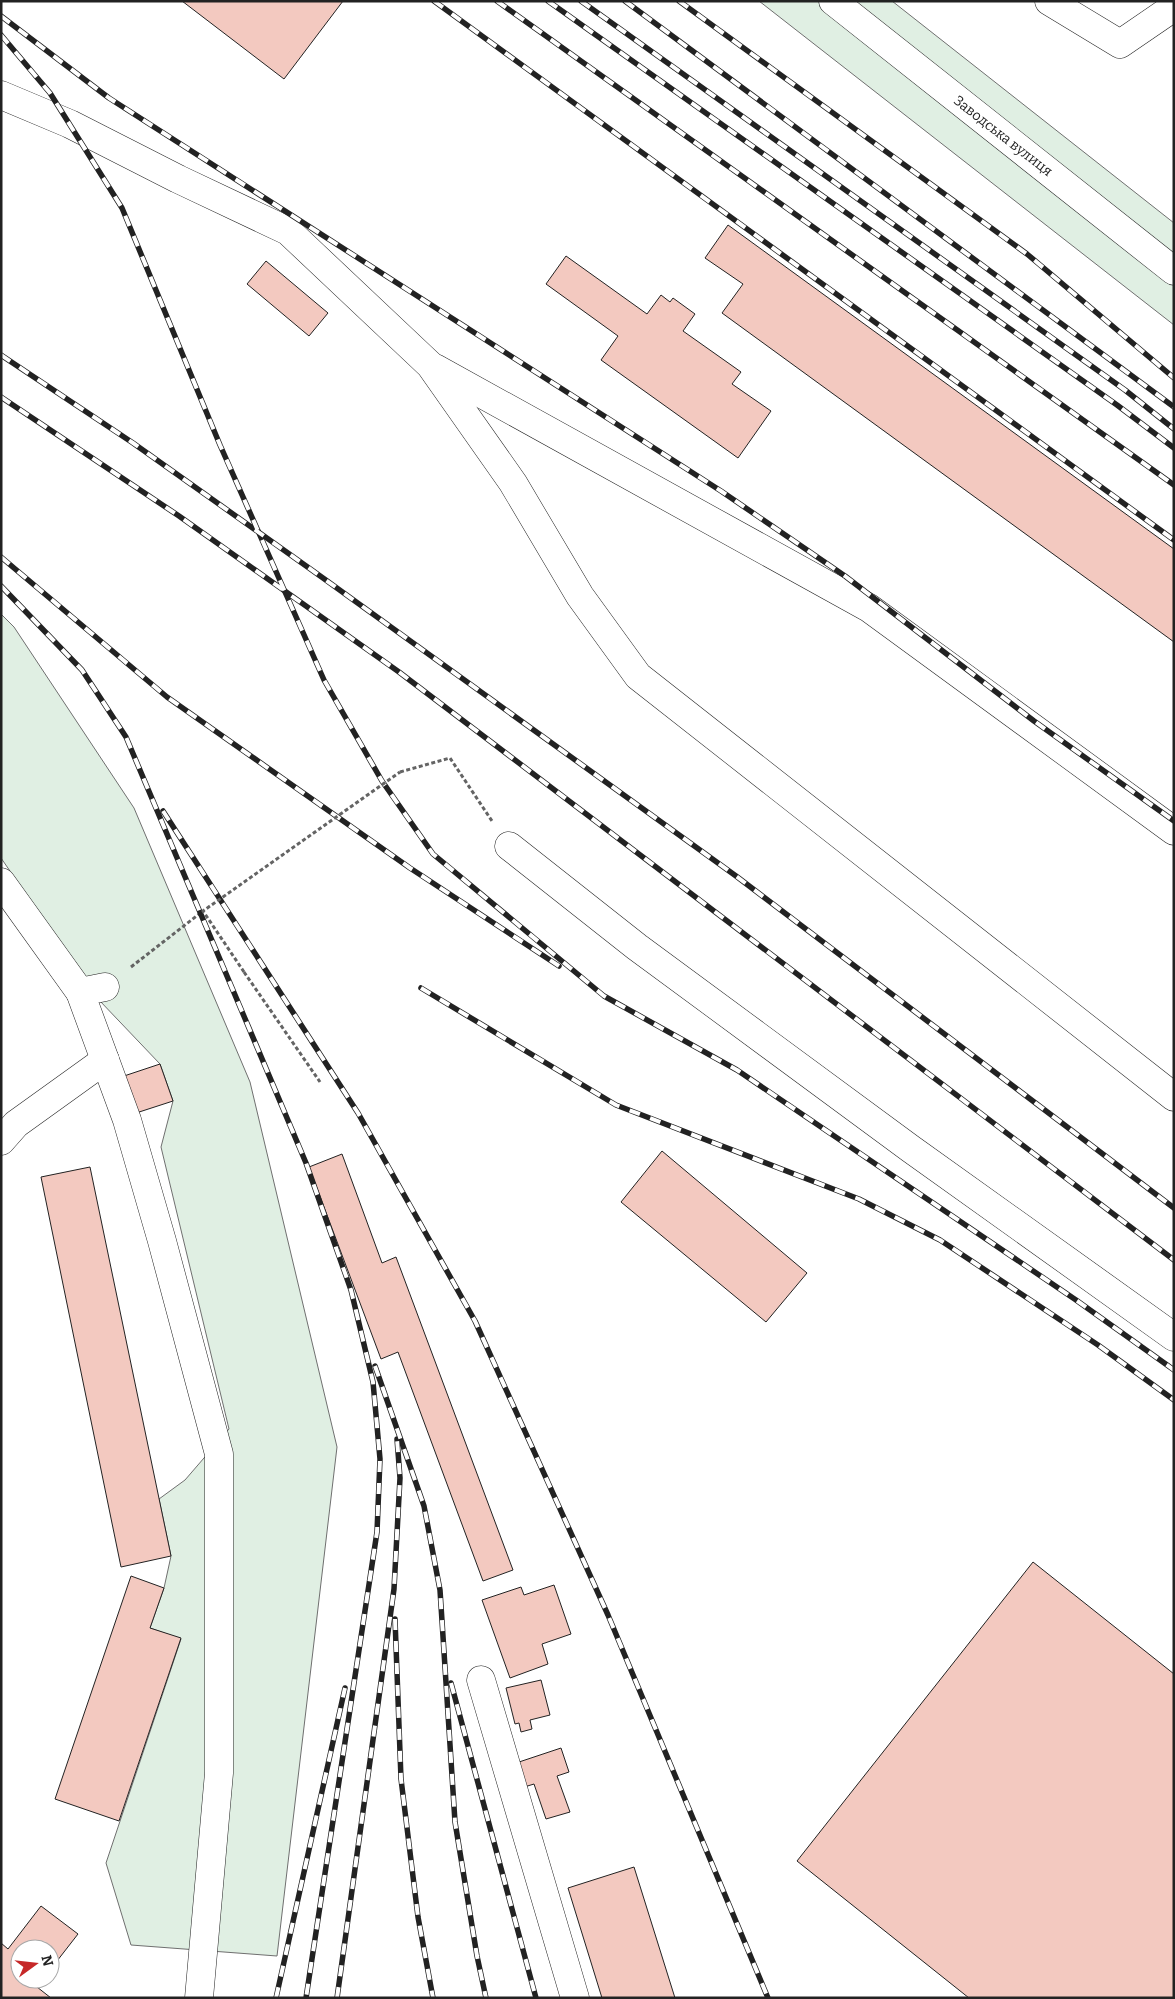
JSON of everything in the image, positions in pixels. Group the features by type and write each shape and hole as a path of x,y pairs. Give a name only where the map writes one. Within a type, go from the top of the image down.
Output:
{"street":[{"name":"Заводська вулиця","path":"833,1 1174,271"},
{"path":"1049,1 1120,44 1174,7"},
{"path":"1,95 70,124 178,179 288,231 430,365 513,483 580,596 638,676 1174,1097"},
{"path":"430,365 869,608 1174,831"},
{"path":"509,846 637,947 895,1137 1174,1337"},
{"path":"1,882 93,989 105,1060 127,1120 162,1241 219,1454 219,1773 199,1998"},
{"path":"8,1132 105,1060"},
{"path":"481,1680 575,1998"}],"path":[{"path":"93,989 400,772 450,758 509,846"},
{"path":"203,911 320,1082"}],"green space":[{"path":"759,1 892,1 1174,223 1174,325"},
{"path":"1,614 14,627 134,808 250,1082 337,1447 277,1956 131,1945 106,1863 181,1639 150,1628 164,1588 171,1556 159,1499 185,1480 229,1429 161,1147 173,1101 160,1064 99,1000 1,858"}],"building":[{"path":"182,1 343,1 284,79"},
{"path":"728,225 1174,549 1174,642 722,313 743,284 705,258"},
{"path":"566,256 647,314 661,295 670,302 673,298 695,314 683,331 741,372 732,384 771,411 738,458 601,360 618,336 546,284"},
{"path":"266,261 328,313 309,336 247,284"},
{"path":"160,1064 173,1101 133,1114 121,1077"},
{"path":"662,1151 807,1273 766,1322 621,1202"},
{"path":"342,1154 382,1263 396,1257 513,1570 483,1581 398,1352 381,1359 309,1167"},
{"path":"90,1167 171,1556 121,1567 41,1177"},
{"path":"1033,1562 1174,1674 1174,1998 969,1998 797,1861"},
{"path":"131,1576 164,1588 150,1628 181,1638 119,1821 55,1799"},
{"path":"554,1585 571,1634 542,1644 548,1664 510,1678 482,1600 521,1587 524,1595"},
{"path":"541,1680 550,1715 530,1720 532,1729 521,1732 519,1723 515,1724 506,1688"},
{"path":"561,1748 569,1772 557,1776 570,1812 546,1819 534,1784 521,1788 513,1764"},
{"path":"634,1867 675,1998 602,1998 568,1888"},
{"path":"41,1906 78,1934 60,1957 60,1939 16,1939"},
{"path":"1,1943 8,1949 10,1946 10,1989 40,1989 51,1998 1,1998"}],"railway":[{"path":"434,1 1174,540"},
{"path":"497,1 1174,485"},
{"path":"548,1 1117,405 1174,448"},
{"path":"581,1 1125,390 1174,429"},
{"path":"625,1 1174,407"},
{"path":"679,1 1027,254 1174,378"},
{"path":"1,16 109,98 721,491 845,576 1034,721 1174,821"},
{"path":"1,35 50,93 122,208 220,445 324,680 382,781 433,854 604,996 737,1070 1076,1300 1174,1370"},
{"path":"1,355 133,443 736,876 1174,1208"},
{"path":"1,397 179,516 399,672 1174,1260"},
{"path":"1,557 167,697 410,868 559,966"},
{"path":"1,586 82,670 126,737 306,1163 351,1290 373,1382 380,1459 377,1532 306,1998"},
{"path":"163,811 358,1113 475,1321 608,1615 768,1998"},
{"path":"421,988 616,1105 859,1199 940,1240 1098,1345 1174,1400"},
{"path":"375,1366 424,1506 440,1590 455,1822 477,1956 486,1998"},
{"path":"337,1998 394,1589 400,1478 397,1439"},
{"path":"395,1619 401,1779 418,1917 433,1998"},
{"path":"451,1683 536,1998"},
{"path":"276,1998 345,1688"}]}
